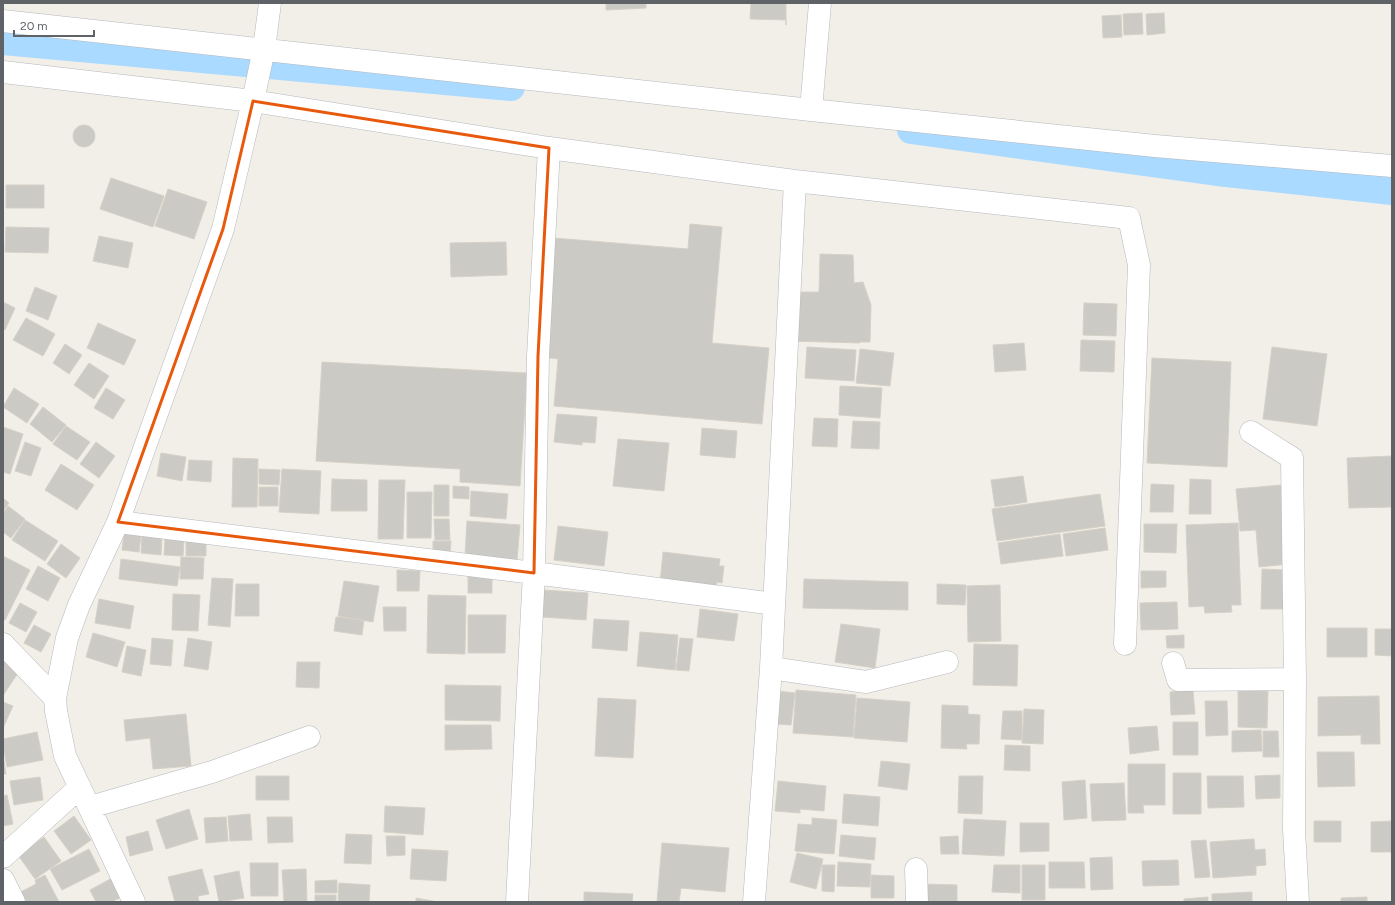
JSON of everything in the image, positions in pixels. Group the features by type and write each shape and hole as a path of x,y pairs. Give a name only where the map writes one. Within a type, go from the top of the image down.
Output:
{"street":[{"path":"134,902 66,756 56,711 55,698 67,638 79,606 118,522 223,229 263,55 270,3"},
{"path":"811,110 820,3"},
{"path":"3,21 263,55 1155,146 1392,166"},
{"path":"3,72 254,98 549,148 795,181 1129,218 1139,265 1125,644"},
{"path":"517,902 534,573 538,356 549,148"},
{"path":"754,902 771,668 795,181"},
{"path":"1251,432 1292,458 1295,679 1294,830 1298,902"},
{"path":"118,522 774,604"},
{"path":"3,644 55,698"},
{"path":"771,668 866,682 947,662"},
{"path":"1173,663 1178,680 1295,679"},
{"path":"90,808 212,772 309,737"},
{"path":"3,857 80,787"},
{"path":"916,869 916,902"},
{"path":"3,880 14,902"}],"highlighted area":[{"path":"253,101 549,148 538,356 534,573 118,522 223,229"}],"building":[{"path":"606,3 646,3 646,8 606,10"},
{"path":"751,3 786,3 786,20 750,19"},
{"path":"1142,13 1143,34 1124,35 1123,14"},
{"path":"1164,13 1165,33 1147,35 1146,14"},
{"path":"1121,15 1122,37 1103,38 1102,16"},
{"path":"84,125 88,126 94,132 94,140 88,146 84,147 80,146 74,140 73,136 74,132 80,126"},
{"path":"111,178 164,196 153,227 100,209"},
{"path":"6,185 44,185 44,208 6,208"},
{"path":"168,189 207,202 194,239 155,226"},
{"path":"690,224 722,227 712,343 769,348 762,424 554,406 558,359 543,357 554,238 688,249"},
{"path":"6,227 49,228 48,253 5,252"},
{"path":"99,236 133,243 128,268 93,261"},
{"path":"506,242 507,275 451,277 450,243"},
{"path":"820,254 853,255 854,283 863,282 871,305 870,342 790,341 792,292 819,292"},
{"path":"35,287 57,296 48,320 26,311"},
{"path":"3,302 15,308 5,330 3,328"},
{"path":"1084,303 1117,304 1116,336 1083,335"},
{"path":"26,318 55,334 43,356 13,340"},
{"path":"98,323 136,340 124,365 87,348"},
{"path":"1081,340 1115,341 1114,372 1080,371"},
{"path":"1024,343 1026,370 995,372 993,345"},
{"path":"65,344 82,355 69,374 53,363"},
{"path":"807,347 856,350 854,381 805,378"},
{"path":"1272,347 1327,354 1317,426 1263,419"},
{"path":"860,349 894,353 890,386 856,383"},
{"path":"1152,358 1231,362 1227,467 1147,463"},
{"path":"322,362 527,373 520,486 460,482 460,469 316,461"},
{"path":"89,363 109,376 94,399 74,385"},
{"path":"840,386 882,388 880,418 839,415"},
{"path":"14,388 39,404 27,423 3,407"},
{"path":"106,388 125,400 113,419 94,408"},
{"path":"43,407 66,425 52,442 30,424"},
{"path":"557,414 597,417 595,443 582,442 582,445 554,442"},
{"path":"814,418 838,419 837,447 812,446"},
{"path":"853,421 880,422 879,449 851,448"},
{"path":"66,426 90,442 77,460 53,444"},
{"path":"3,427 23,434 10,474 3,472"},
{"path":"702,428 737,431 735,458 700,455"},
{"path":"618,439 669,443 664,491 613,486"},
{"path":"25,442 41,448 31,476 15,471"},
{"path":"96,442 115,456 99,478 80,464"},
{"path":"161,453 186,457 182,481 157,476"},
{"path":"1392,456 1392,507 1349,508 1347,458"},
{"path":"233,458 258,459 257,507 232,507"},
{"path":"189,460 212,461 211,482 187,480"},
{"path":"61,464 94,485 77,510 45,490"},
{"path":"259,469 280,470 279,485 259,484"},
{"path":"282,469 321,471 319,514 279,512"},
{"path":"1023,476 1027,502 995,507 991,480"},
{"path":"332,479 367,480 367,511 331,511"},
{"path":"1190,479 1211,480 1211,514 1189,514"},
{"path":"379,480 405,480 403,539 378,539"},
{"path":"1151,484 1174,485 1173,512 1150,512"},
{"path":"434,485 449,485 449,516 434,516"},
{"path":"1281,485 1289,564 1259,567 1256,530 1240,531 1236,489"},
{"path":"453,486 469,487 469,499 453,498"},
{"path":"259,487 278,487 278,506 259,506"},
{"path":"471,491 508,494 506,519 470,516"},
{"path":"407,492 432,492 431,538 407,538"},
{"path":"1100,494 1105,526 997,541 992,509"},
{"path":"3,498 9,503 3,511"},
{"path":"8,506 25,519 11,538 3,532 3,513"},
{"path":"434,519 449,519 450,540 435,540"},
{"path":"25,520 58,541 45,561 12,540"},
{"path":"467,521 520,525 517,560 465,556"},
{"path":"1238,523 1241,605 1231,605 1232,612 1205,613 1204,606 1189,607 1186,525"},
{"path":"1144,524 1177,524 1176,553 1144,552"},
{"path":"558,526 608,532 604,566 554,560"},
{"path":"1105,528 1108,550 1066,556 1063,534"},
{"path":"124,533 141,535 139,552 122,550"},
{"path":"1060,534 1063,556 1001,564 998,543"},
{"path":"142,536 162,536 161,555 141,553"},
{"path":"165,539 184,540 183,556 164,555"},
{"path":"186,540 206,540 206,556 186,556"},
{"path":"433,541 451,541 450,556 433,556"},
{"path":"61,544 80,558 66,578 47,564"},
{"path":"663,552 720,559 719,566 724,566 722,583 717,582 716,589 660,583"},
{"path":"3,556 30,570 5,620 3,620"},
{"path":"181,557 204,558 203,579 180,579"},
{"path":"121,559 180,567 177,586 119,579"},
{"path":"38,566 60,578 48,601 26,589"},
{"path":"1262,569 1286,570 1286,609 1261,609"},
{"path":"397,570 420,571 419,591 397,591"},
{"path":"1141,571 1166,571 1166,587 1141,588"},
{"path":"468,575 492,576 492,593 468,593"},
{"path":"212,578 233,579 230,627 208,625"},
{"path":"804,579 908,582 908,610 803,608"},
{"path":"344,581 379,586 373,622 338,616"},
{"path":"236,584 259,584 259,616 235,616"},
{"path":"937,584 966,585 965,605 937,604"},
{"path":"1000,585 1001,641 968,642 967,586"},
{"path":"544,590 588,593 586,620 542,617"},
{"path":"173,594 200,595 198,631 172,630"},
{"path":"428,595 466,596 465,654 427,653"},
{"path":"99,599 134,606 130,629 95,623"},
{"path":"1177,602 1178,629 1141,630 1140,603"},
{"path":"20,603 37,612 26,632 9,623"},
{"path":"383,607 406,607 406,631 384,631"},
{"path":"700,609 738,614 734,641 697,637"},
{"path":"468,615 506,615 505,653 468,653"},
{"path":"336,617 364,620 362,635 334,631"},
{"path":"594,619 629,621 627,651 592,648"},
{"path":"841,624 880,629 875,668 835,662"},
{"path":"34,625 51,634 41,652 24,643"},
{"path":"1327,628 1367,628 1367,657 1327,657"},
{"path":"1375,629 1392,629 1392,656 1375,655"},
{"path":"640,632 678,635 675,670 637,666"},
{"path":"93,633 125,642 117,667 86,657"},
{"path":"1184,635 1184,648 1167,648 1166,636"},
{"path":"152,638 173,640 171,666 150,664"},
{"path":"188,638 212,642 208,670 184,666"},
{"path":"680,638 693,639 689,671 676,670"},
{"path":"974,644 1018,645 1017,686 973,685"},
{"path":"127,646 146,650 141,676 122,672"},
{"path":"3,659 20,670 4,694 3,693"},
{"path":"297,662 320,662 319,688 296,687"},
{"path":"445,685 501,686 500,721 445,720"},
{"path":"796,690 856,695 853,737 793,733"},
{"path":"1193,690 1195,714 1171,715 1170,692"},
{"path":"1238,690 1268,691 1267,728 1238,727"},
{"path":"778,691 795,693 791,725 775,724"},
{"path":"1379,696 1380,744 1361,744 1361,735 1318,736 1318,697"},
{"path":"598,698 636,700 633,758 595,756"},
{"path":"857,698 910,702 907,742 854,738"},
{"path":"1205,701 1227,701 1228,735 1206,736"},
{"path":"3,702 13,706 3,728"},
{"path":"942,705 968,706 968,714 980,715 979,744 966,744 967,749 941,748"},
{"path":"1024,709 1044,710 1043,744 1022,743"},
{"path":"1003,711 1022,711 1022,740 1001,739"},
{"path":"186,714 191,766 153,769 150,738 126,741 124,720"},
{"path":"1173,722 1198,722 1198,755 1173,755"},
{"path":"445,725 491,725 492,749 445,750"},
{"path":"1157,726 1159,750 1130,754 1128,728"},
{"path":"1261,730 1262,751 1232,752 1232,731"},
{"path":"1263,731 1278,731 1279,757 1263,757"},
{"path":"37,732 43,760 7,767 3,739"},
{"path":"1005,745 1030,746 1030,771 1004,770"},
{"path":"1317,752 1354,752 1355,786 1318,787"},
{"path":"3,755 6,774 3,774"},
{"path":"881,761 910,764 907,790 878,786"},
{"path":"1128,764 1165,764 1165,805 1143,805 1144,813 1128,813"},
{"path":"1173,773 1201,773 1201,814 1173,814"},
{"path":"1280,775 1280,798 1256,799 1255,776"},
{"path":"256,776 289,776 289,800 256,800"},
{"path":"959,776 983,776 982,814 958,813"},
{"path":"1207,776 1243,776 1244,807 1208,808"},
{"path":"40,777 43,800 14,805 10,781"},
{"path":"1085,780 1087,818 1064,820 1062,782"},
{"path":"778,781 826,786 824,811 800,809 800,813 775,811"},
{"path":"1124,783 1126,820 1092,821 1090,784"},
{"path":"844,794 880,797 878,826 842,823"},
{"path":"7,795 13,824 3,826 3,796"},
{"path":"385,806 425,808 423,835 384,832"},
{"path":"189,809 198,839 166,849 156,820"},
{"path":"250,814 252,840 230,841 228,816"},
{"path":"74,816 91,840 71,854 54,831"},
{"path":"226,817 228,841 206,843 204,818"},
{"path":"267,817 292,817 293,842 268,843"},
{"path":"812,818 837,820 834,854 795,851 798,824 812,825"},
{"path":"964,819 1006,821 1004,856 962,854"},
{"path":"1314,821 1341,821 1341,842 1314,842"},
{"path":"1392,821 1392,852 1371,852 1371,822"},
{"path":"1020,823 1049,823 1049,851 1020,852"},
{"path":"148,831 153,850 130,856 126,837"},
{"path":"346,834 372,835 371,864 344,863"},
{"path":"841,835 876,838 874,860 839,856"},
{"path":"386,836 405,836 405,855 387,856"},
{"path":"958,836 959,854 941,854 940,837"},
{"path":"44,837 61,861 35,879 18,855"},
{"path":"1254,839 1255,850 1265,849 1266,865 1256,866 1256,875 1213,878 1210,842"},
{"path":"1206,840 1210,877 1195,878 1191,841"},
{"path":"662,843 729,848 725,892 681,888 679,902 657,902"},
{"path":"89,849 100,871 62,890 50,869"},
{"path":"412,849 448,851 446,881 410,879"},
{"path":"797,853 823,859 816,889 790,882"},
{"path":"1112,857 1113,889 1091,890 1090,858"},
{"path":"1178,860 1179,885 1143,886 1142,861"},
{"path":"838,862 871,864 870,887 837,886"},
{"path":"1049,862 1084,862 1085,888 1049,888"},
{"path":"250,863 278,863 278,896 251,896"},
{"path":"822,865 835,865 834,892 822,891"},
{"path":"994,865 1020,865 1020,893 992,892"},
{"path":"1022,865 1045,865 1045,900 1022,900"},
{"path":"202,869 209,894 198,896 199,901 195,902 175,902 168,877"},
{"path":"306,869 307,902 284,902 282,870"},
{"path":"239,871 244,898 219,902 214,876"},
{"path":"45,875 59,902 16,902 13,896 36,884 35,880"},
{"path":"871,875 894,876 894,898 871,898"},
{"path":"114,877 124,896 111,902 96,902 90,890"},
{"path":"337,880 337,893 315,893 315,881"},
{"path":"339,883 370,885 369,902 338,902"},
{"path":"924,884 957,885 957,902 924,902"},
{"path":"584,892 633,894 632,902 584,902"},
{"path":"1252,892 1252,902 1212,902 1212,894"},
{"path":"315,895 336,895 336,902 315,902"},
{"path":"1208,897 1208,902 1184,902 1184,899"},
{"path":"1367,897 1367,902 1341,902 1341,898"},
{"path":"416,898 438,902 416,902"}],"waterway":[{"path":"3,41 511,87"},
{"path":"911,130 1217,172 1392,191"}]}
